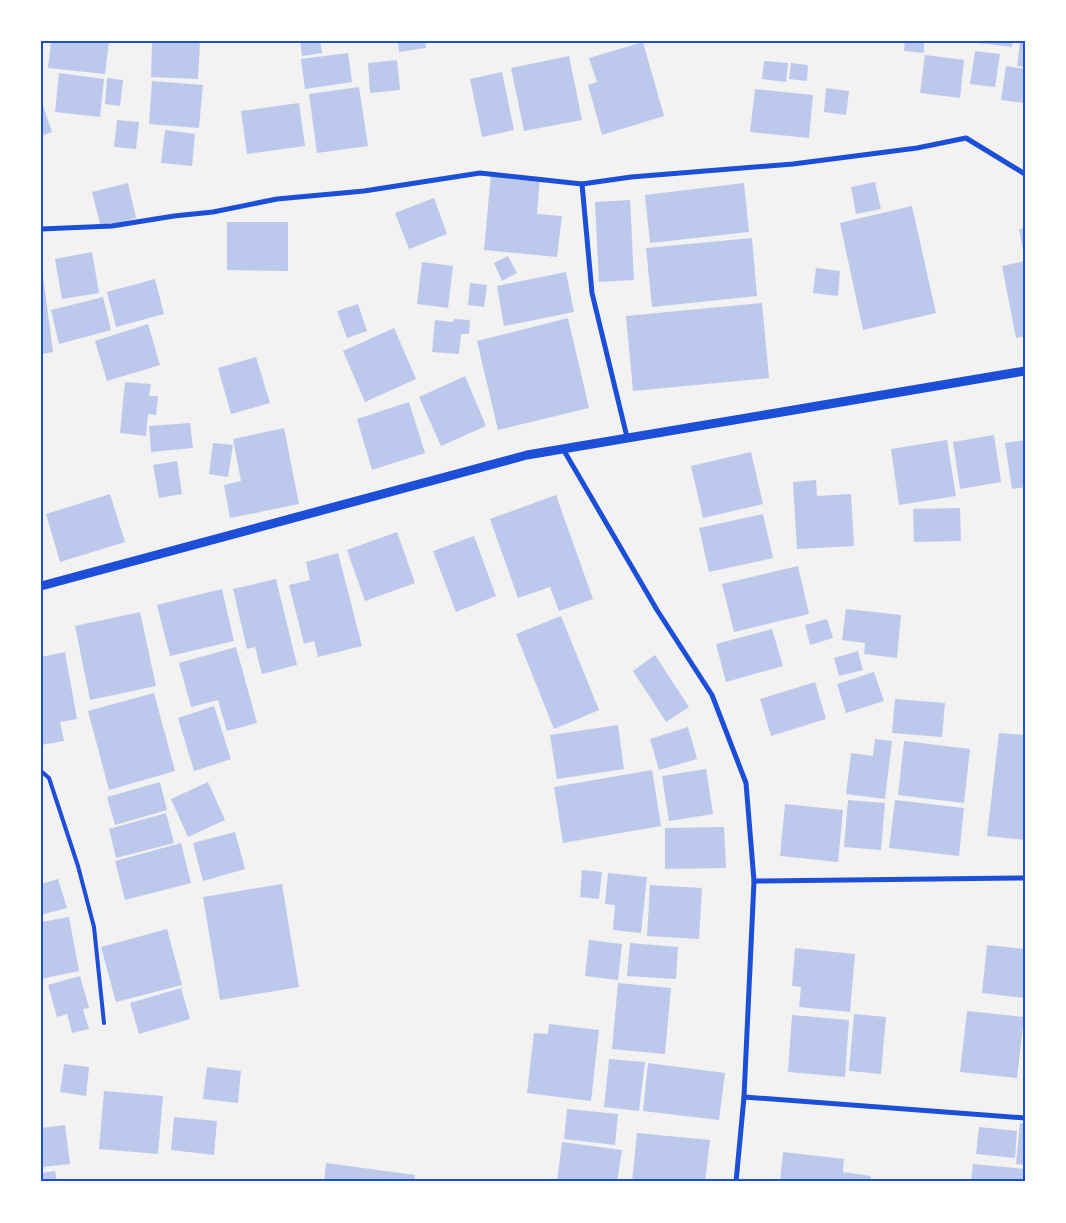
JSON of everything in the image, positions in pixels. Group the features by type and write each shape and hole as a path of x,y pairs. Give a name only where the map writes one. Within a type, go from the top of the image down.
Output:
{"street":[{"path":"41,229 112,226 212,212 278,199 364,191 480,173 582,184 631,177 793,164 917,148 966,138 1025,174"},
{"path":"582,184 592,293 627,437"},
{"path":"41,586 527,455 1025,371"},
{"path":"563,450 657,610 712,695 746,783 754,881 744,1097 736,1182"},
{"path":"754,881 1025,878"},
{"path":"744,1097 1025,1118"}],"lane":[{"path":"41,771 49,778 78,866 94,927 104,1023"}],"building":[{"path":"51,41 109,41 105,74 48,68"},
{"path":"152,41 200,41 198,79 151,77"},
{"path":"300,41 320,41 322,53 302,56"},
{"path":"398,41 425,41 426,48 399,52"},
{"path":"905,41 924,41 924,53 904,51"},
{"path":"978,41 1013,41 1012,47 978,43"},
{"path":"1020,41 1025,41 1025,67 1017,66"},
{"path":"643,42 664,116 602,135 588,85 597,82 589,58"},
{"path":"975,51 1000,54 995,87 970,84"},
{"path":"348,53 352,82 305,89 301,59"},
{"path":"925,55 964,60 960,98 920,93"},
{"path":"569,56 582,120 524,131 511,68"},
{"path":"397,60 400,90 370,93 368,63"},
{"path":"764,61 788,63 786,82 762,79"},
{"path":"791,63 808,65 807,81 789,79"},
{"path":"1006,66 1025,69 1025,103 1001,100"},
{"path":"502,72 514,130 482,137 470,79"},
{"path":"59,73 104,79 100,117 55,112"},
{"path":"107,78 123,80 120,106 105,104"},
{"path":"152,81 203,85 199,128 149,124"},
{"path":"359,87 368,146 317,153 309,94"},
{"path":"826,88 849,91 846,115 824,112"},
{"path":"755,89 813,95 809,138 750,132"},
{"path":"41,100 52,132 41,136"},
{"path":"299,103 305,146 247,154 241,111"},
{"path":"117,120 139,122 136,149 114,147"},
{"path":"165,130 195,134 192,166 161,163"},
{"path":"491,173 540,177 537,214 562,216 557,257 484,250"},
{"path":"875,182 881,209 856,214 851,187"},
{"path":"128,183 136,218 101,228 92,192"},
{"path":"744,183 749,232 650,243 645,195"},
{"path":"434,198 447,234 409,249 395,213"},
{"path":"630,200 634,280 599,282 595,202"},
{"path":"912,206 936,313 863,330 840,223"},
{"path":"227,222 288,222 288,271 227,270"},
{"path":"1025,228 1025,255 1024,255 1019,229"},
{"path":"752,238 757,296 652,307 646,248"},
{"path":"92,252 99,293 62,299 55,259"},
{"path":"508,256 517,273 502,281 494,263"},
{"path":"1025,261 1025,336 1016,338 1002,266"},
{"path":"422,262 453,266 448,308 417,304"},
{"path":"41,268 53,352 41,354"},
{"path":"816,268 840,271 838,296 813,293"},
{"path":"566,272 574,312 504,326 497,286"},
{"path":"155,279 164,314 116,327 107,292"},
{"path":"470,283 487,285 484,307 468,305"},
{"path":"103,297 111,330 59,344 51,310"},
{"path":"762,303 769,378 633,391 626,316"},
{"path":"358,304 367,331 347,338 337,311"},
{"path":"568,318 589,408 498,430 477,341"},
{"path":"454,319 470,320 469,334 461,334 459,354 432,352 435,320 453,322"},
{"path":"148,324 160,365 107,381 95,341"},
{"path":"394,328 416,379 365,402 343,351"},
{"path":"256,357 270,403 231,414 218,368"},
{"path":"465,376 486,426 441,446 419,397"},
{"path":"125,382 151,384 149,396 158,396 156,415 148,414 146,436 120,433"},
{"path":"409,402 425,453 372,470 357,419"},
{"path":"190,423 193,448 151,452 149,426"},
{"path":"284,428 299,504 230,518 224,485 241,481 233,439"},
{"path":"994,435 1001,482 960,489 953,442"},
{"path":"947,440 956,496 899,505 891,449"},
{"path":"1025,440 1025,487 1012,489 1005,443"},
{"path":"213,443 233,445 228,477 209,474"},
{"path":"751,452 763,504 703,518 691,466"},
{"path":"177,461 182,494 159,498 153,465"},
{"path":"816,480 817,496 851,494 854,546 797,549 793,482"},
{"path":"110,494 125,542 60,562 46,514"},
{"path":"556,495 593,599 559,611 550,587 518,598 490,519"},
{"path":"960,508 961,541 914,542 913,509"},
{"path":"763,514 773,558 709,572 699,528"},
{"path":"397,532 415,583 365,601 347,550"},
{"path":"474,536 496,596 456,612 433,551"},
{"path":"338,553 362,646 318,657 314,641 304,644 289,585 310,580 306,562"},
{"path":"798,566 809,614 734,632 722,584"},
{"path":"276,579 297,665 262,674 255,647 247,649 233,589"},
{"path":"222,589 234,641 170,656 157,605"},
{"path":"846,609 901,615 897,658 864,654 865,643 842,640"},
{"path":"140,612 156,686 90,700 75,626"},
{"path":"561,616 599,710 554,729 516,634"},
{"path":"827,619 833,638 810,645 805,625"},
{"path":"772,629 783,666 726,682 716,644"},
{"path":"236,647 257,723 227,731 218,700 191,707 179,663"},
{"path":"858,651 863,670 839,676 834,658"},
{"path":"65,652 77,719 60,722 64,741 41,745 41,657"},
{"path":"655,655 689,707 666,722 633,671"},
{"path":"874,672 884,701 846,713 837,684"},
{"path":"815,682 826,719 771,736 760,699"},
{"path":"154,693 175,771 109,790 88,711"},
{"path":"895,699 945,703 942,737 892,733"},
{"path":"214,706 231,759 194,771 178,718"},
{"path":"618,725 624,769 557,779 550,735"},
{"path":"688,727 697,759 659,770 650,739"},
{"path":"999,733 1025,735 1025,840 987,836"},
{"path":"875,739 892,741 885,799 846,794 851,753 873,756"},
{"path":"904,741 970,749 964,803 898,795"},
{"path":"706,769 713,814 669,821 662,776"},
{"path":"652,770 661,826 563,843 554,787"},
{"path":"160,782 167,810 115,825 107,797"},
{"path":"208,782 225,820 188,837 171,799"},
{"path":"848,800 885,803 881,850 844,847"},
{"path":"895,800 964,808 959,856 889,848"},
{"path":"785,804 843,810 838,862 780,856"},
{"path":"166,813 174,843 116,858 109,829"},
{"path":"724,827 726,868 665,869 665,828"},
{"path":"235,832 245,869 203,881 193,843"},
{"path":"181,843 191,883 125,900 115,861"},
{"path":"582,870 602,872 599,899 580,897"},
{"path":"608,873 647,877 641,933 613,930 615,905 605,904"},
{"path":"58,879 67,908 41,915 41,884"},
{"path":"282,884 299,987 220,1000 203,897"},
{"path":"650,885 702,888 699,939 647,936"},
{"path":"69,917 79,971 41,979 41,922"},
{"path":"167,929 182,985 116,1002 101,947"},
{"path":"589,940 622,944 618,980 585,976"},
{"path":"630,943 678,947 676,979 627,976"},
{"path":"987,945 1025,949 1025,998 982,993"},
{"path":"795,948 855,954 850,1012 799,1007 801,987 792,986"},
{"path":"80,976 89,1008 83,1009 89,1029 72,1033 67,1014 57,1017 48,985"},
{"path":"618,983 671,988 665,1054 612,1049"},
{"path":"181,988 190,1019 139,1034 130,1003"},
{"path":"967,1011 1024,1017 1017,1078 960,1072"},
{"path":"854,1014 886,1017 881,1074 849,1071"},
{"path":"792,1015 849,1020 845,1077 788,1072"},
{"path":"549,1024 599,1030 591,1101 527,1093 534,1033 548,1034"},
{"path":"609,1059 645,1062 639,1111 604,1107"},
{"path":"648,1063 725,1073 719,1120 643,1111"},
{"path":"64,1064 89,1067 86,1096 60,1092"},
{"path":"207,1067 241,1071 238,1103 203,1099"},
{"path":"104,1091 163,1096 158,1154 99,1149"},
{"path":"567,1109 618,1114 615,1145 564,1139"},
{"path":"174,1117 217,1121 214,1155 171,1150"},
{"path":"1020,1123 1025,1124 1025,1165 1016,1164"},
{"path":"65,1125 70,1164 41,1167 41,1128"},
{"path":"979,1127 1017,1131 1015,1158 976,1154"},
{"path":"637,1133 710,1140 705,1182 632,1182"},
{"path":"562,1142 622,1150 617,1182 557,1182"},
{"path":"783,1152 844,1159 843,1172 871,1176 870,1182 780,1182"},
{"path":"326,1163 415,1175 414,1182 324,1182"},
{"path":"973,1164 1025,1169 1025,1182 971,1182"},
{"path":"55,1171 57,1182 41,1182 41,1173"}]}
